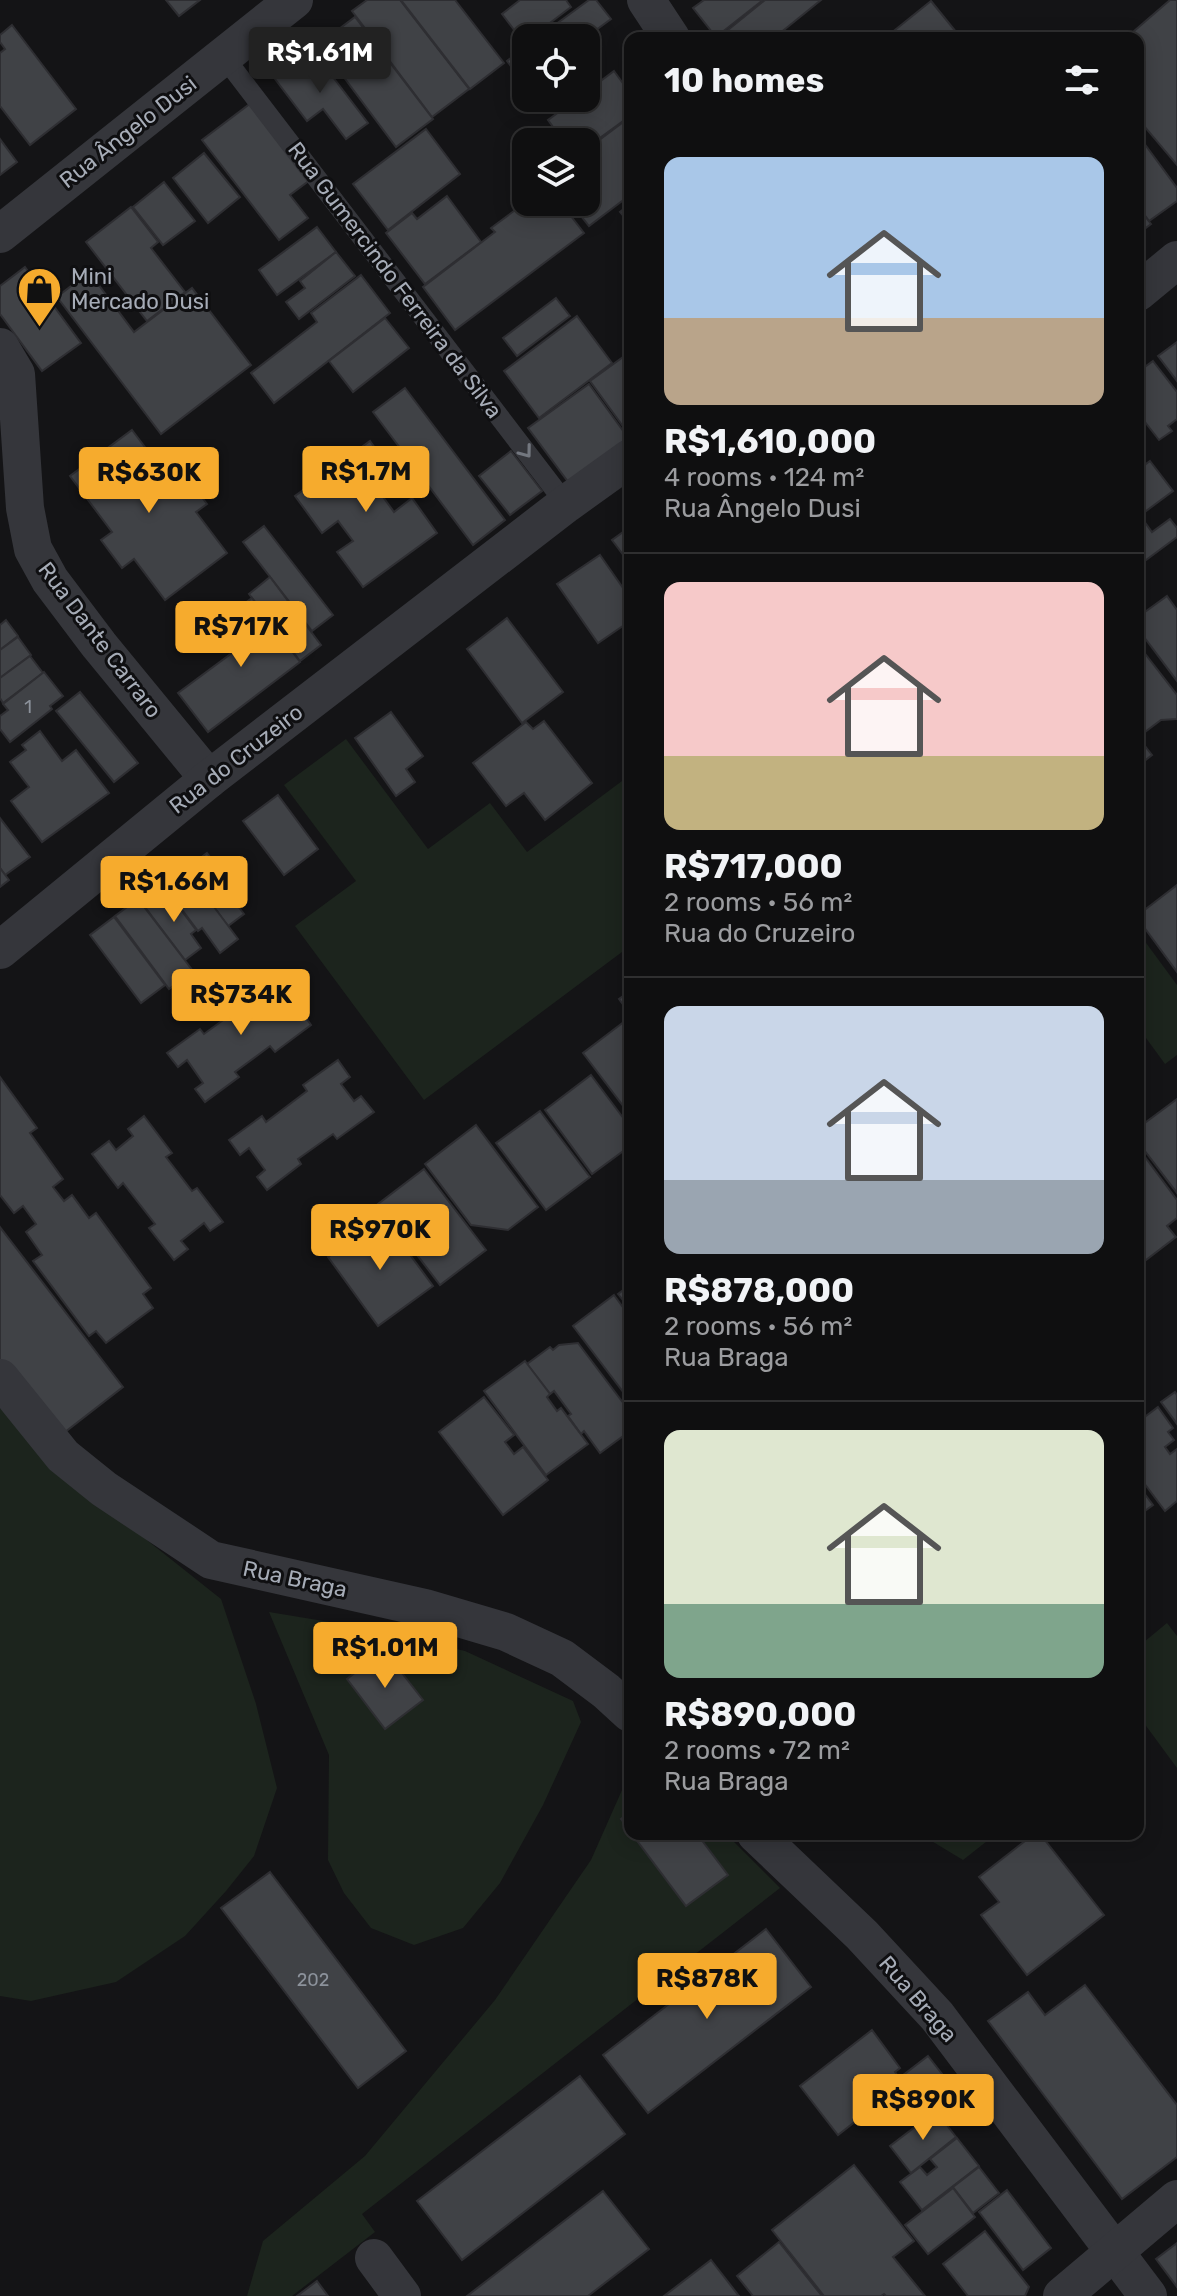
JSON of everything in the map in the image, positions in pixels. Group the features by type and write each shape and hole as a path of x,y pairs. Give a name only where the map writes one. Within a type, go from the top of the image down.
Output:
{"street":[{"name":"Rua Ângelo Dusi","path":"0,234 294,0"},
{"path":"646,0 667,32"},
{"path":"1144,287 1177,260"},
{"name":"Rua Dante Carraro","path":"0,347 16,374 25,508 33,549 50,580 99,645 209,779"},
{"name":"Rua do Cruzeiro","path":"0,950 209,779 624,462"},
{"name":"Rua Braga","path":"0,1378 63,1456 104,1489 211,1560 425,1608 506,1632 562,1658 624,1708"},
{"name":"Rua Braga","path":"762,1840 862,1935 937,2016 1148,2296"},
{"path":"1062,2296 1177,2199"},
{"path":"374,2258 402,2296"}],"lane":[{"name":"Rua Gumercindo Ferreira da Silva","path":"224,57 566,504"}],"shaded area":[{"path":"346,739 428,849 490,803 527,852 624,779 624,950 424,1100 295,926 356,881 284,785"},
{"path":"1144,940 1177,985 1177,1055 1165,1064 1144,1035"},
{"path":"4,1406 148,1541 221,1599 256,1704 277,1788 254,1856 185,1936 116,1982 31,2001 0,1996 0,1409"},
{"path":"269,1612 372,1629 465,1651 573,1701 581,1722 543,1805 500,1883 463,1928 414,1945 371,1928 344,1893 328,1860 329,1755"},
{"path":"1167,1623 1177,1636 1177,1768 1144,1723 1144,1642"},
{"path":"624,1786 624,1840 732,1840 780,1888 362,2214 375,2232 292,2296 247,2296 263,2241 365,2156 495,2000 591,1860"},
{"path":"930,1840 988,1840 963,1860"}],"building":[{"path":"166,0 200,0 179,16"},
{"path":"367,0 400,0 469,89 432,117 352,11"},
{"path":"401,0 455,0 504,63 470,89"},
{"path":"520,0 566,0 571,7 549,24 512,24 512,27 502,14"},
{"path":"589,0 596,0 611,19 600,27 600,24 556,24"},
{"path":"704,0 763,0 722,32 712,32 693,8"},
{"path":"765,0 821,0 781,32 725,32"},
{"path":"1170,0 1177,0 1177,165 1144,126 1144,32 1133,32"},
{"path":"931,1 956,32 892,32"},
{"path":"355,17 433,119 396,147 319,44"},
{"path":"12,25 76,109 30,145 0,106 0,53 5,49 0,35"},
{"path":"313,51 368,123 346,139 323,109 307,121 275,79"},
{"path":"614,71 624,85 624,120 600,138 600,128 554,128 548,120 559,112 600,112 600,82"},
{"path":"251,103 310,180 290,195 308,218 279,240 202,140"},
{"path":"624,122 624,200 589,226 581,216 600,216 600,140"},
{"path":"426,129 460,174 388,230 353,184"},
{"path":"0,139 17,162 0,175"},
{"path":"1144,143 1177,188 1177,201 1149,221 1144,214"},
{"path":"204,153 240,197 208,223 173,178"},
{"path":"164,182 195,221 163,245 133,207"},
{"path":"447,196 481,242 425,284 386,233 412,213 417,219"},
{"path":"131,207 158,242 151,248 185,292 147,321 86,242"},
{"path":"512,212 512,216 571,216 584,233 455,330 423,287 495,232 491,228"},
{"path":"1144,215 1151,224 1144,229"},
{"path":"317,227 336,252 277,295 259,270"},
{"path":"336,252 355,276 299,319 286,302 305,288 300,281"},
{"name":"Mini Mercado Dusi","path":"25,267 81,343 42,371 0,314 0,286"},
{"path":"89,272 134,332 192,288 251,365 161,434 57,297"},
{"path":"361,275 390,313 274,403 251,373 317,322 311,313"},
{"path":"556,298 570,316 517,356 503,338"},
{"path":"577,316 612,363 539,418 504,371"},
{"path":"385,318 409,348 353,392 329,361"},
{"path":"1177,342 1177,381 1158,356"},
{"path":"624,356 624,428 590,381"},
{"path":"1153,361 1177,392 1177,419 1168,426 1172,431 1159,440 1144,421 1144,368"},
{"path":"589,384 624,432 624,443 569,483 528,428"},
{"path":"405,388 505,520 473,545 373,412"},
{"path":"132,430 173,484 185,475 207,504 196,512 227,553 165,600 134,559 122,568 101,540 112,532 70,476"},
{"path":"370,441 396,477 378,490 394,512 412,498 437,533 363,587 337,552 353,541 338,521 322,533 295,496"},
{"path":"511,451 542,491 510,515 479,476"},
{"path":"1150,461 1173,491 1144,513 1144,466"},
{"path":"1170,519 1177,528 1177,537 1144,562 1144,521 1152,532"},
{"path":"264,526 333,615 312,631 243,542"},
{"path":"624,531 624,556 612,540"},
{"path":"600,555 624,589 624,625 598,643 557,584"},
{"path":"270,577 321,645 300,661 249,594"},
{"path":"1167,596 1177,610 1177,681 1144,637 1144,613"},
{"path":"252,598 300,662 208,732 178,693 244,644 224,619"},
{"path":"507,618 563,692 522,723 467,649"},
{"path":"6,620 18,636 0,650 0,625"},
{"path":"18,637 31,655 0,678 0,650"},
{"path":"1144,652 1177,695 1177,719 1161,720 1144,733"},
{"path":"30,656 43,673 3,703 0,678"},
{"path":"44,672 63,696 50,706 52,709 10,742 0,729 0,716 8,710 3,704"},
{"path":"80,692 138,763 114,782 56,711"},
{"path":"391,712 423,756 406,769 415,782 396,796 355,738"},
{"path":"544,721 592,783 545,820 524,793 506,806 473,763 526,722 533,729"},
{"path":"40,731 62,761 76,750 109,793 42,842 11,801 29,787 10,762 26,750 22,745"},
{"path":"1144,745 1152,755 1144,761"},
{"path":"278,795 318,849 284,875 243,821"},
{"path":"0,818 30,857 5,875 0,868"},
{"path":"207,853 240,896 234,901 244,914 228,926 186,869"},
{"path":"184,867 238,939 220,953 202,928 198,931 162,883"},
{"path":"0,868 9,880 0,887"},
{"path":"1177,885 1177,972 1144,927 1144,910"},
{"path":"167,891 196,930 191,934 201,948 185,960 145,907"},
{"path":"138,899 193,971 169,989 115,916"},
{"path":"114,917 165,985 141,1003 90,935"},
{"path":"275,972 288,989 279,996 292,1014 300,1009 311,1025 275,1052 270,1046 235,1072 239,1077 205,1102 195,1089 203,1083 187,1060 178,1067 167,1053 200,1029 204,1034 245,1004 241,998"},
{"path":"624,1022 624,1107 583,1053"},
{"path":"338,1060 350,1077 341,1084 354,1101 361,1096 374,1112 337,1139 333,1134 298,1159 301,1164 267,1190 257,1177 265,1170 249,1148 240,1155 229,1140 262,1116 266,1122 307,1091 303,1085"},
{"path":"591,1075 624,1119 624,1150 592,1174 545,1110"},
{"path":"0,1077 37,1128 30,1133 63,1179 53,1187 64,1201 72,1195 89,1218 96,1213 151,1288 143,1294 153,1308 106,1343 96,1331 89,1336 33,1261 42,1255 26,1232 36,1224 23,1206 14,1213 0,1195"},
{"path":"1177,1099 1177,1193 1144,1150 1144,1124"},
{"path":"540,1111 590,1177 546,1210 496,1143"},
{"path":"144,1116 172,1153 166,1157 192,1191 197,1188 223,1222 210,1231 204,1223 181,1241 188,1249 174,1260 149,1228 155,1224 123,1183 118,1188 92,1154 109,1141 116,1150 133,1136 128,1129"},
{"path":"476,1125 538,1207 508,1230 471,1225 425,1164"},
{"path":"1144,1156 1177,1200 1177,1218 1167,1226 1176,1237 1146,1260"},
{"path":"424,1169 486,1250 440,1285 378,1204"},
{"path":"383,1218 433,1286 378,1326 328,1257"},
{"path":"0,1227 123,1387 56,1439 0,1367"},
{"path":"614,1295 624,1309 624,1393 573,1326"},
{"path":"578,1343 624,1404 624,1435 600,1453 584,1431 581,1434 554,1391 550,1394 527,1364 550,1347 553,1350 559,1345"},
{"path":"525,1361 550,1394 547,1397 557,1411 561,1408 588,1444 546,1475 484,1391"},
{"path":"1175,1392 1177,1395 1177,1424 1161,1402"},
{"path":"484,1397 514,1435 505,1442 514,1454 523,1447 548,1480 503,1515 439,1432"},
{"path":"1158,1407 1173,1428 1168,1432 1174,1440 1165,1447 1170,1454 1177,1449 1177,1501 1165,1511 1144,1483 1144,1418"},
{"path":"1144,1493 1153,1505 1144,1512"},
{"path":"384,1650 423,1700 385,1729 347,1679"},
{"path":"636,1840 702,1840 728,1875 686,1906"},
{"path":"1026,1840 1045,1840 1104,1915 1027,1975 981,1915 999,1902 979,1877"},
{"path":"270,1872 406,2051 358,2088 221,1908"},
{"path":"766,1929 811,1987 648,2113 603,2055"},
{"path":"1085,1985 1177,2105 1177,2157 1122,2199 988,2021 1028,1992 1045,2015"},
{"path":"872,2030 900,2068 895,2072 903,2084 838,2135 800,2086"},
{"path":"928,2056 946,2079 936,2086 941,2091 930,2099 927,2095 921,2100 902,2076"},
{"path":"580,2076 625,2134 462,2260 417,2201"},
{"path":"936,2111 956,2137 911,2173 890,2146"},
{"path":"957,2138 979,2166 922,2210 900,2182 920,2167 927,2175 937,2167 930,2159"},
{"path":"854,2165 914,2241 893,2257 925,2296 824,2296 772,2230"},
{"path":"979,2167 999,2193 973,2213 953,2187"},
{"path":"953,2188 975,2217 928,2254 905,2225"},
{"path":"1007,2190 1051,2248 1023,2270 979,2212"},
{"path":"603,2191 649,2249 588,2296 467,2296"},
{"path":"985,2231 1029,2287 1025,2296 968,2296 943,2264"},
{"path":"779,2242 822,2296 753,2296 737,2276"},
{"path":"1177,2243 1177,2287 1156,2259"},
{"path":"711,2260 739,2296 664,2296"},
{"path":"317,2281 328,2296 297,2296"}],"place":[{"name":"Mini Mercado Dusi","path":"40,328"}]}
